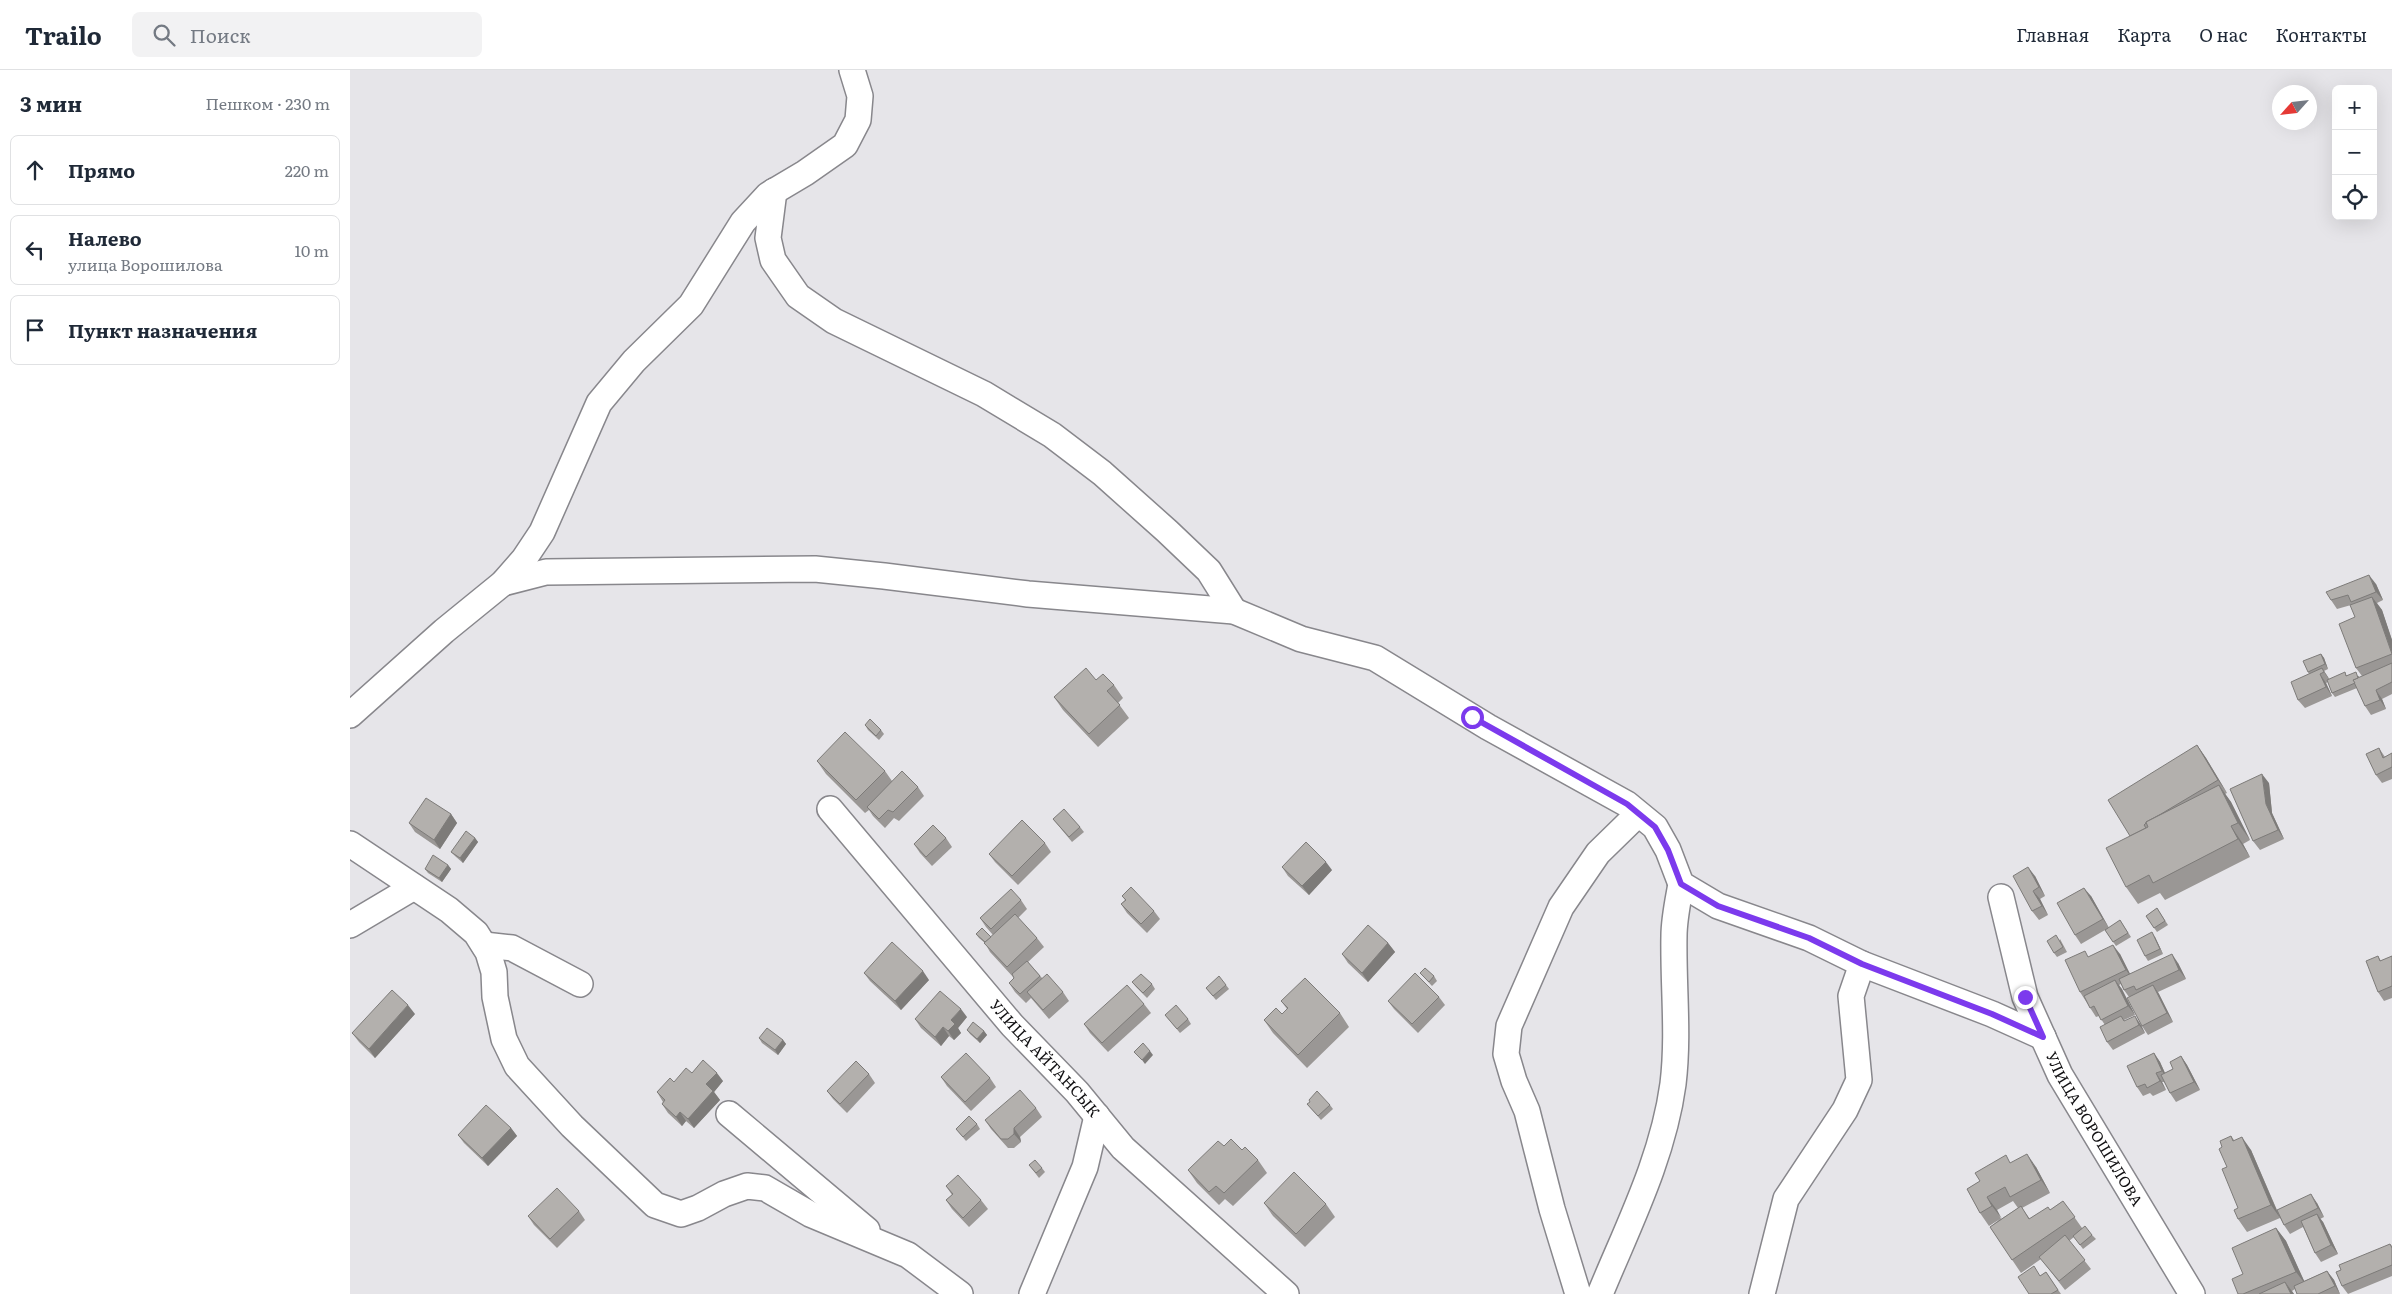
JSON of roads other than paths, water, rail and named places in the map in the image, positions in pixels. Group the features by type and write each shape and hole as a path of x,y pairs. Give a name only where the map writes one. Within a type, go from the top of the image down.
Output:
{"street":[{"path":"350,715 444,631 503,583 524,559 542,532 599,403 634,360 691,305 743,222 768,195 805,173 845,145 858,120 860,96 852,70"},
{"path":"774,191 768,238 773,260 798,296 834,321 984,394 1052,435 1102,473 1209,571 1234,611"},
{"path":"503,583 546,572 815,570 884,576 1028,594 1234,611 1301,639 1375,658 1488,727 1627,804 1655,827 1668,850 1681,884 1674,935 1677,1035 1673,1085 1660,1139 1644,1190 1600,1294"},
{"name":"УЛИЦА АЙТАНСЫК","path":"830,809 1012,1025 1077,1092 1123,1148 1283,1291"},
{"path":"1578,1294 1552,1209 1527,1110 1514,1081 1506,1054 1509,1026 1561,907 1598,853 1638,814"},
{"path":"350,844 449,910 476,933 484,945 494,972 495,997 504,1039 517,1066 572,1126 655,1205 681,1214 698,1208 724,1194 747,1186 765,1188 810,1214 908,1255 960,1294"},
{"path":"1681,884 1718,906 1809,938 1862,964 1992,1014 2043,1037"},
{"path":"350,925 414,887"},
{"name":"УЛИЦА ВОРОШИЛОВА","path":"2001,897 2025,997 2060,1075 2192,1294"},
{"path":"484,945 512,948 580,984"},
{"path":"1762,1294 1786,1199 1845,1110 1859,1080 1851,996 1862,964"},
{"path":"729,1114 886,1246"},
{"path":"1032,1294 1085,1168 1097,1116"}]}
